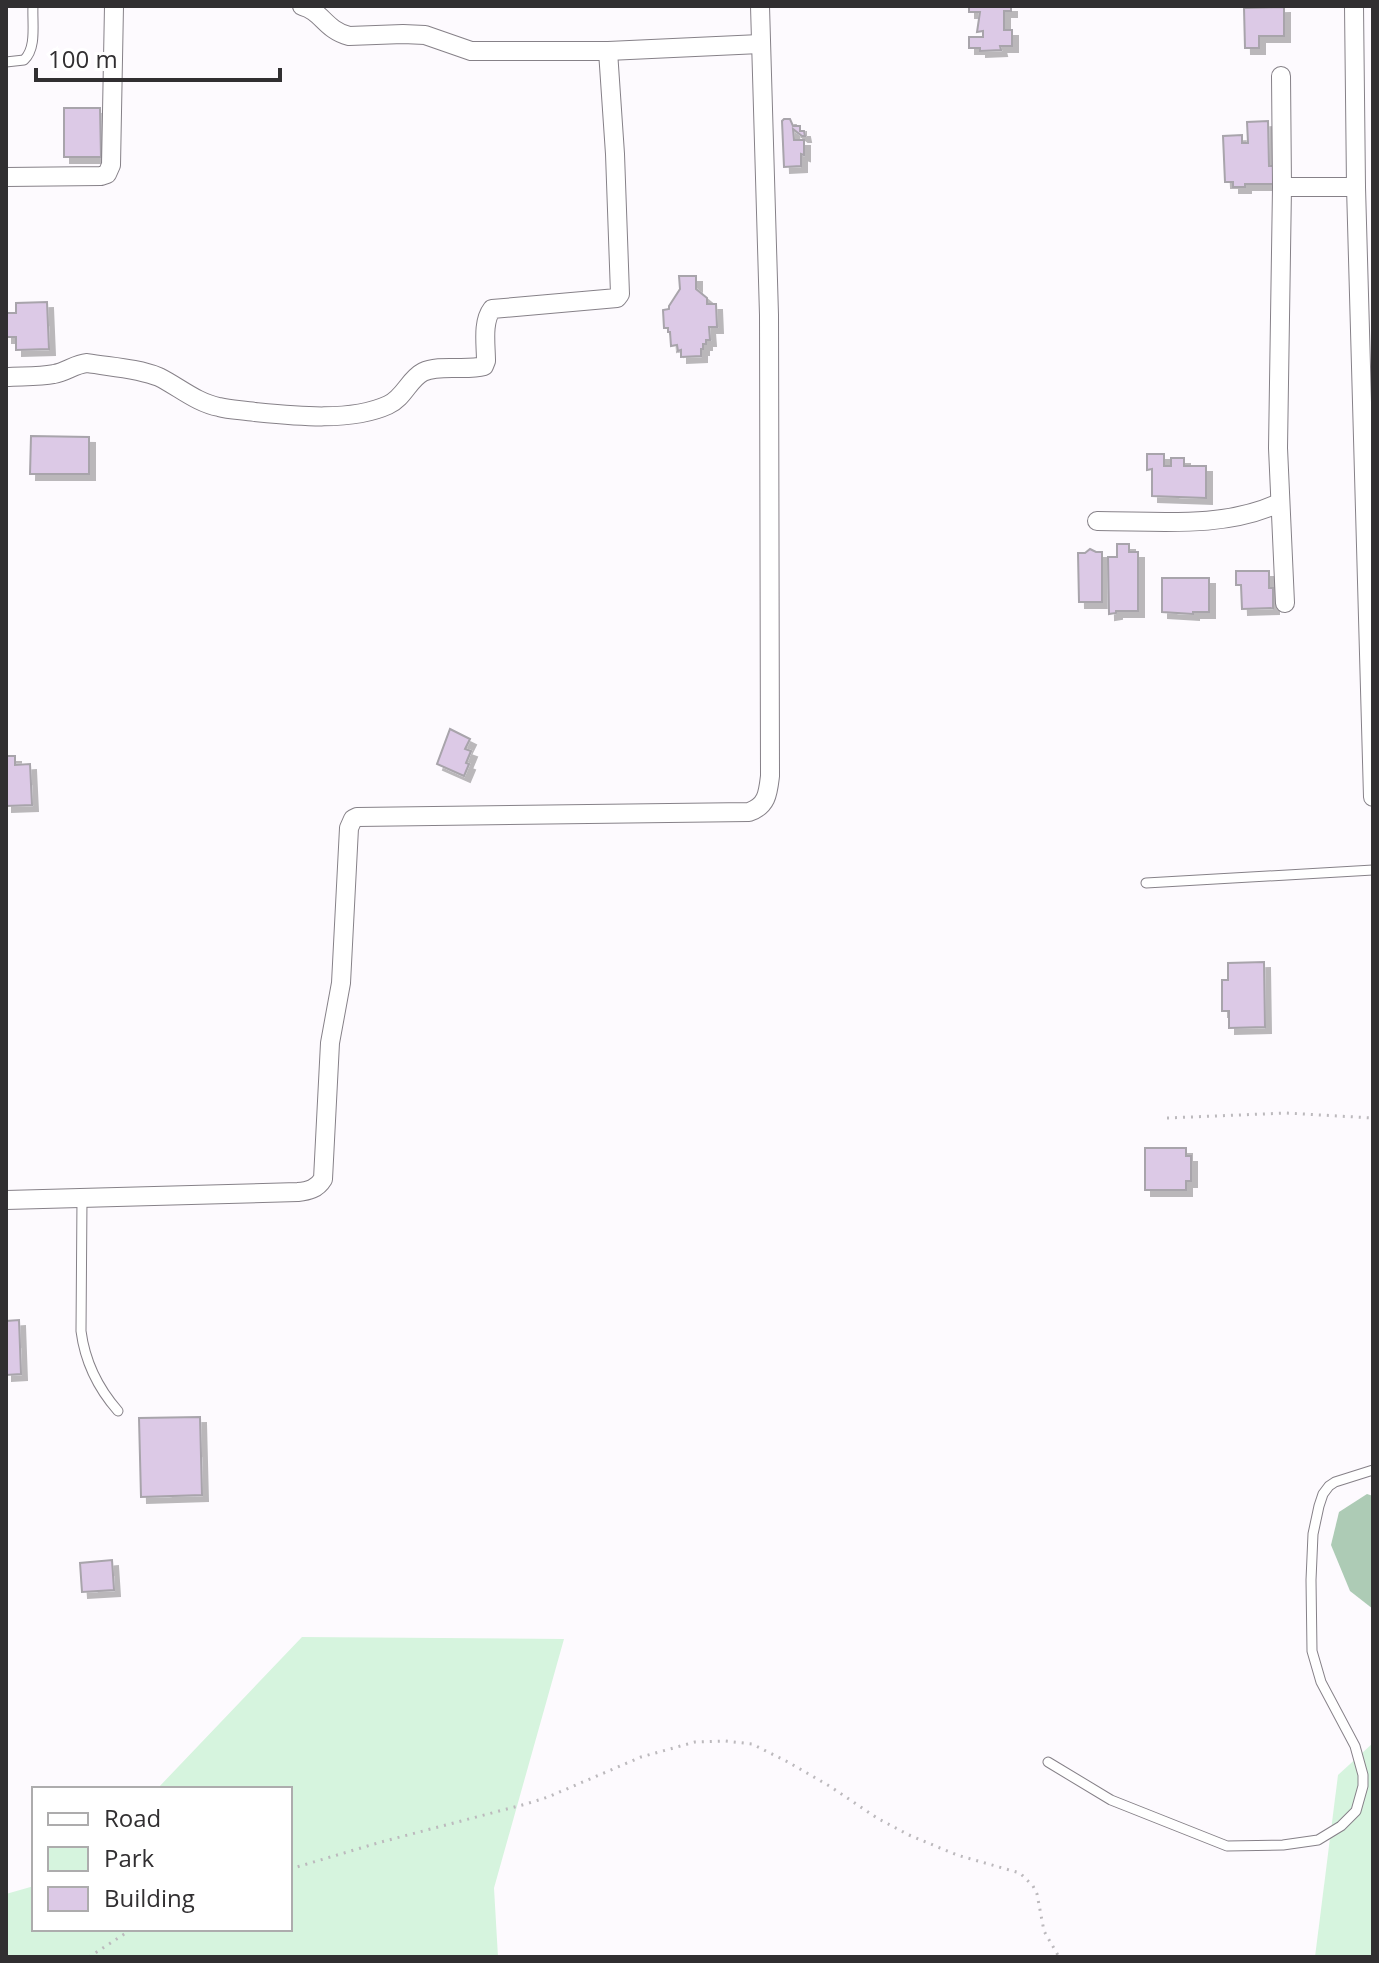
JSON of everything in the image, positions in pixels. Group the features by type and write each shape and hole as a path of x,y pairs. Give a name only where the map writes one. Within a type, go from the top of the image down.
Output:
{"street":[{"path":"6,177 77,178 107,174 111,165 114,6"},
{"path":"302,6 315,11 332,30 349,36 425,35 471,51 608,51 760,44"},
{"path":"6,1200 298,1192 311,1190 320,1184 323,1179 330,1043 341,983 349,828 353,819 749,812 763,805 770,776 769,346 760,6"},
{"path":"1354,6 1373,797"},
{"path":"6,377 60,373 87,363 157,376 221,408 312,417 358,413 392,404 426,371 484,366 486,321 492,309 617,298 620,294 617,201 608,51"},
{"path":"1281,76 1278,406 1279,503 1285,603"},
{"path":"1282,187 1356,187"},
{"path":"1097,521 1235,518 1279,503"}],"lane":[{"path":"6,62 24,60 30,55 33,6"},
{"path":"1146,883 1373,870"},
{"path":"82,1199 81,1331 84,1349 94,1377 118,1411"},
{"path":"1048,1762 1111,1800 1227,1846 1283,1845 1318,1840 1341,1826 1356,1811 1363,1775 1355,1746 1321,1682 1312,1651 1313,1534 1323,1494 1329,1486 1373,1470"}],"path":[{"path":"1167,1118 1286,1113 1373,1118"},
{"path":"292,1868 526,1804 641,1757 704,1741 752,1744 788,1762 909,1835 957,1855 1020,1873 1029,1880 1037,1894 1044,1931 1059,1957"},
{"path":"89,1957 129,1931"}],"green space":[{"path":"302,1637 564,1639 494,1888 498,1957 6,1957 6,1894 32,1887 32,1931 292,1931 292,1787 159,1787"},
{"path":"1373,1743 1373,1957 1315,1957 1338,1775"}],"shaded area":[{"path":"1367,1494 1373,1496 1373,1609 1350,1591 1331,1545 1339,1512"}],"building":[{"path":"969,6 1011,6 1011,11 1004,11 1004,30 1012,30 1012,46 980,51 980,48 969,48 969,37 983,37 983,31 977,32 980,12 969,12"},
{"path":"1284,7 1284,36 1259,36 1259,48 1245,48 1244,8"},
{"path":"64,108 100,108 101,157 64,157"},
{"path":"784,119 790,119 793,126 800,126 800,131 804,131 805,136 802,136 793,129 794,140 804,140 801,166 784,167"},
{"path":"1268,121 1269,166 1273,166 1273,184 1233,187 1233,182 1225,182 1223,136 1242,135 1242,143 1248,143 1247,122"},
{"path":"679,276 696,276 696,289 707,298 707,304 716,304 717,327 709,327 710,340 703,344 701,356 681,357 681,350 678,351 677,345 671,346 670,332 664,328 663,310 669,309 680,289"},
{"path":"47,302 49,349 16,350 16,337 6,337 6,313 16,313 16,303"},
{"path":"31,436 89,437 89,474 30,474"},
{"path":"1147,454 1164,454 1164,466 1171,466 1171,458 1184,458 1184,466 1206,466 1206,498 1152,496 1152,469 1147,470"},
{"path":"1117,544 1129,544 1129,552 1138,552 1138,611 1109,614 1108,557 1117,557"},
{"path":"1090,549 1102,552 1102,602 1079,602 1078,553"},
{"path":"1236,571 1269,571 1273,608 1242,609 1241,585 1236,585"},
{"path":"1162,578 1209,578 1209,612 1162,612"},
{"path":"450,729 470,739 465,749 471,751 464,776 437,764"},
{"path":"6,756 15,756 15,765 30,764 32,805 6,806"},
{"path":"1264,962 1265,1027 1229,1028 1229,1011 1222,1011 1222,980 1228,980 1228,963"},
{"path":"1145,1148 1186,1148 1186,1156 1191,1156 1191,1181 1186,1181 1186,1190 1145,1190"},
{"path":"19,1320 21,1374 6,1375 6,1321"},
{"path":"200,1417 202,1495 141,1497 139,1418"},
{"path":"112,1560 114,1590 82,1592 80,1563"}]}
